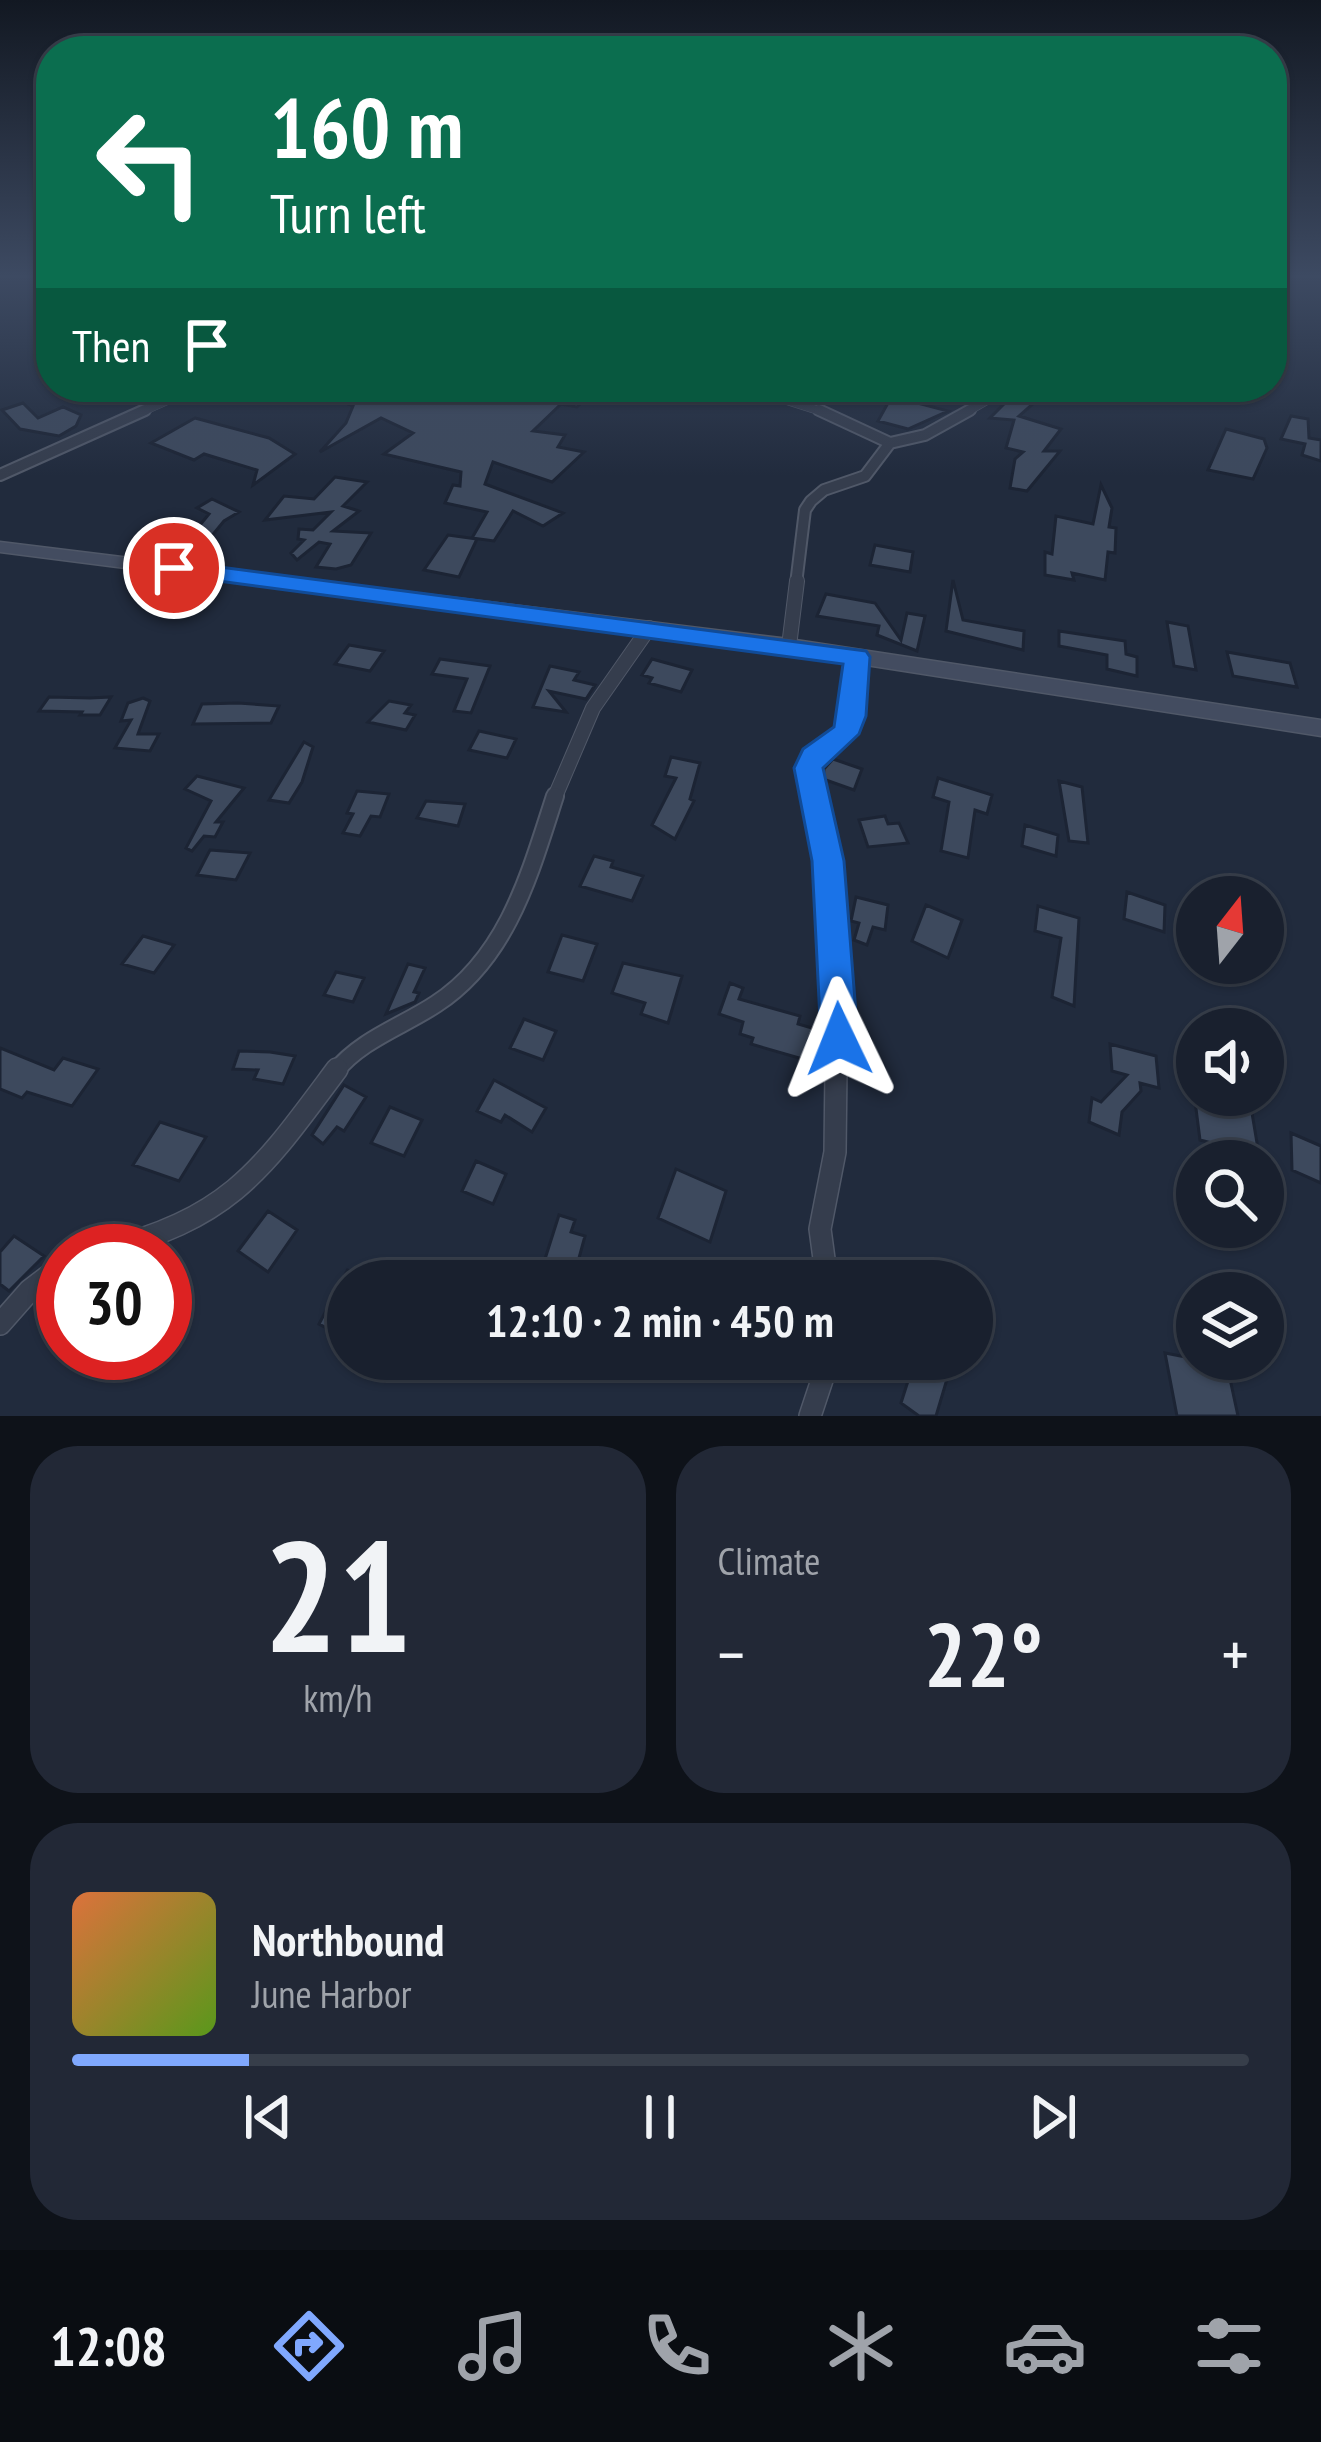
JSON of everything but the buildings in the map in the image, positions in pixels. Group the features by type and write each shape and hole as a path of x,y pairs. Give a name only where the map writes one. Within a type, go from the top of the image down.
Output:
{"main road":[{"path":"0,547 789,646 1321,728"}],"street":[{"path":"0,475 164,402"},
{"path":"793,402 890,442 934,436 979,402"},
{"path":"789,646 802,523 811,497 820,489 871,472 890,442"},
{"path":"188,1224 250,1183 307,1113 320,1089 358,1049 436,1006 480,967 523,898 568,757 605,683 650,628"},
{"path":"824,1260 820,1229 835,1152 838,996 828,861 808,768 813,757 845,734 852,716 857,657"},
{"path":"0,1324 36,1285"},
{"path":"810,1416 822,1380"}],"route":[{"path":"174,568 857,657 852,716 845,734 813,757 808,768 828,861 839,1039"}]}
